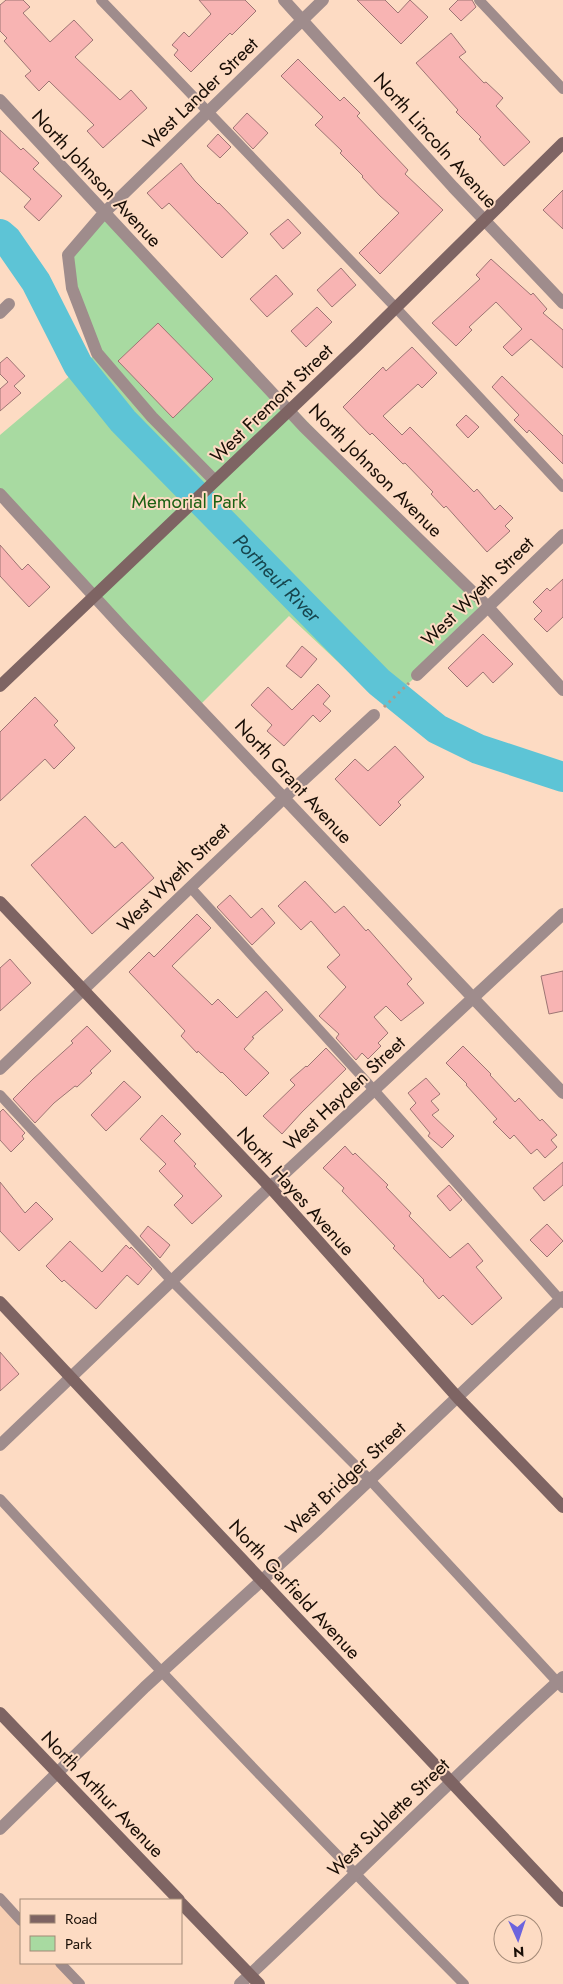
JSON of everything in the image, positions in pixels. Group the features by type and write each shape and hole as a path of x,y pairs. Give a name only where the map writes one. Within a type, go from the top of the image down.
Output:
{"street":[{"name":"North Lincoln Avenue","path":"284,0 484,220 563,303"},
{"name":"West Lander Street","path":"215,481 152,417 97,353 72,288 68,255 104,213 324,0"},
{"name":"North Johnson Avenue","path":"0,100 288,411 488,607 563,690"},
{"name":"West Fremont Street","path":"0,686 396,308 563,142"},
{"name":"North Grant Avenue","path":"0,494 94,597 563,1093"},
{"name":"West Wyeth Street","path":"415,678 563,535"},
{"name":"West Wyeth Street","path":"0,1068 374,715"},
{"name":"North Hayes Avenue","path":"0,902 270,1187 458,1398 563,1507"},
{"name":"West Hayden Street","path":"0,1445 270,1187 474,999 563,914"},
{"name":"West Bridger Street","path":"0,1829 161,1672 262,1581 562,1300"},
{"name":"North Garfield Avenue","path":"0,1302 563,1901"},
{"name":"West Sublette Street","path":"240,1984 255,1979 450,1781 561,1683"},
{"name":"North Arthur Avenue","path":"0,1713 178,1899"},
{"name":"North Arthur Avenue","path":"182,1903 255,1979"}],"lane":[{"path":"101,0 396,308 563,487"},
{"path":"479,0 563,89"},
{"path":"190,887 562,1300"},
{"path":"0,1095 172,1281 370,1480 561,1683"},
{"path":"0,1499 161,1672 356,1875 464,1984"},
{"path":"0,1898 20,1920"},
{"path":"61,1964 80,1984"}],"path":[{"path":"385,706 415,678"}],"shaded area":[{"path":"0,1898 20,1920 20,1964 61,1964 80,1984 0,1984"}],"green space":[{"name":"Memorial Park","path":"104,213 488,607 385,706 289,616 198,707 0,494 0,435 97,353 68,255"}],"building":[{"path":"6,0 23,0 30,7 23,13 50,42 74,20 93,40 75,57 120,100 131,90 147,108 103,148 87,131 94,125 49,81 39,91 25,76 31,71 4,41 7,38 0,31 0,5"},
{"path":"199,0 245,0 256,11 232,35 230,33 191,72 174,55 178,50 172,45 184,32 189,37 211,14"},
{"path":"357,0 385,0 398,13 410,0 428,17 401,44"},
{"path":"458,0 472,0 476,7 461,21 449,9"},
{"path":"451,33 466,52 459,57 484,83 486,82 503,98 496,106 530,142 504,166 416,63"},
{"path":"298,59 340,101 344,97 360,113 357,116 408,170 405,174 443,210 380,274 359,253 399,213 380,196 340,153 342,151 315,125 323,117 281,76"},
{"path":"247,113 268,133 253,149 233,128"},
{"path":"0,130 21,150 23,148 39,163 33,169 62,196 39,221 24,207 31,199 0,171"},
{"path":"218,134 231,147 220,158 207,146"},
{"path":"181,163 195,181 248,233 222,258 169,203 162,209 147,193"},
{"path":"563,190 563,229 543,210"},
{"path":"288,219 301,233 283,249 270,234"},
{"path":"491,259 531,295 533,293 547,309 543,313 563,330 563,368 531,339 512,356 503,347 522,329 496,302 469,327 472,330 456,346 432,323 480,279 476,275"},
{"path":"341,268 356,285 332,307 317,290"},
{"path":"276,275 293,294 267,317 250,299"},
{"path":"317,307 332,322 306,347 291,331"},
{"path":"158,323 213,379 173,418 118,361"},
{"path":"412,347 437,373 422,388 418,384 383,416 402,435 410,427 474,492 477,489 495,510 500,505 513,518 505,526 510,531 487,552 446,506 444,508 431,494 433,492 405,463 403,464 372,433 370,435 343,407 383,367 386,371"},
{"path":"7,357 25,376 14,386 21,393 0,411 0,389 8,382 0,374 0,363"},
{"path":"502,376 563,436 563,464 529,430 527,433 514,420 519,415 492,387"},
{"path":"466,415 479,427 468,438 456,425"},
{"path":"0,545 22,570 28,564 50,587 29,607 0,576"},
{"path":"563,579 563,617 547,632 534,619 542,611 533,602 547,588 550,591"},
{"path":"483,634 513,664 493,683 483,672 467,687 448,668"},
{"path":"302,646 317,659 301,678 286,666"},
{"path":"318,684 330,696 323,704 331,711 320,722 313,715 284,746 267,731 272,725 251,705 268,687 292,710"},
{"path":"35,697 58,721 54,725 75,748 54,769 45,759 0,801 0,732"},
{"path":"395,746 424,777 398,802 401,805 380,826 335,779 355,759 368,771"},
{"path":"85,816 115,848 122,842 154,878 92,934 31,865"},
{"path":"305,881 335,913 344,906 366,931 368,929 412,979 407,984 424,1003 401,1021 386,1006 374,1017 388,1033 378,1043 381,1046 368,1059 362,1053 356,1060 336,1038 339,1034 319,1016 346,987 327,967 340,955 311,921 301,930 278,906"},
{"path":"230,895 251,918 262,908 275,923 252,945 217,907"},
{"path":"197,914 211,928 172,966 212,1005 218,999 237,1018 266,991 283,1010 252,1037 254,1038 244,1049 269,1073 246,1096 198,1051 197,1053 181,1036 185,1031 129,972 149,952 154,957"},
{"path":"10,959 31,983 0,1011 0,968"},
{"path":"563,971 563,1011 549,1014 541,976"},
{"path":"87,1026 111,1051 90,1071 92,1073 77,1087 75,1086 54,1103 35,1123 13,1099 73,1043 71,1041"},
{"path":"463,1046 515,1102 519,1098 540,1121 542,1119 557,1135 551,1140 557,1147 545,1158 537,1149 531,1154 514,1135 510,1139 493,1122 497,1119 446,1063"},
{"path":"326,1048 346,1069 282,1134 263,1116 295,1085 290,1080 307,1067"},
{"path":"426,1078 440,1094 431,1101 439,1110 432,1115 454,1136 442,1148 428,1136 430,1133 410,1109 416,1103 408,1093"},
{"path":"124,1081 141,1097 106,1131 91,1115"},
{"path":"3,1109 25,1133 22,1136 24,1139 11,1152 0,1140 0,1112"},
{"path":"162,1115 181,1134 174,1141 222,1196 192,1224 174,1205 183,1196 159,1171 166,1164 140,1139"},
{"path":"345,1146 353,1155 355,1153 388,1185 386,1187 411,1213 409,1216 450,1258 468,1243 483,1261 476,1267 502,1298 472,1325 443,1295 439,1299 424,1280 393,1248 395,1246 342,1191 344,1188 323,1168"},
{"path":"563,1162 563,1185 544,1201 533,1188"},
{"path":"0,1182 25,1213 36,1202 53,1219 19,1251 0,1231"},
{"path":"449,1185 462,1200 450,1211 437,1196"},
{"path":"547,1224 563,1241 547,1257 530,1240"},
{"path":"148,1226 170,1245 160,1258 140,1236"},
{"path":"70,1241 102,1272 126,1245 130,1249 131,1247 152,1269 138,1285 127,1275 96,1309 64,1280 62,1282 46,1266"},
{"path":"0,1352 19,1374 0,1391"}],"waterway":[{"name":"Portneuf River","path":"0,234 7,240 36,282 78,365 123,421 379,682 437,729 478,749 563,777"}]}
